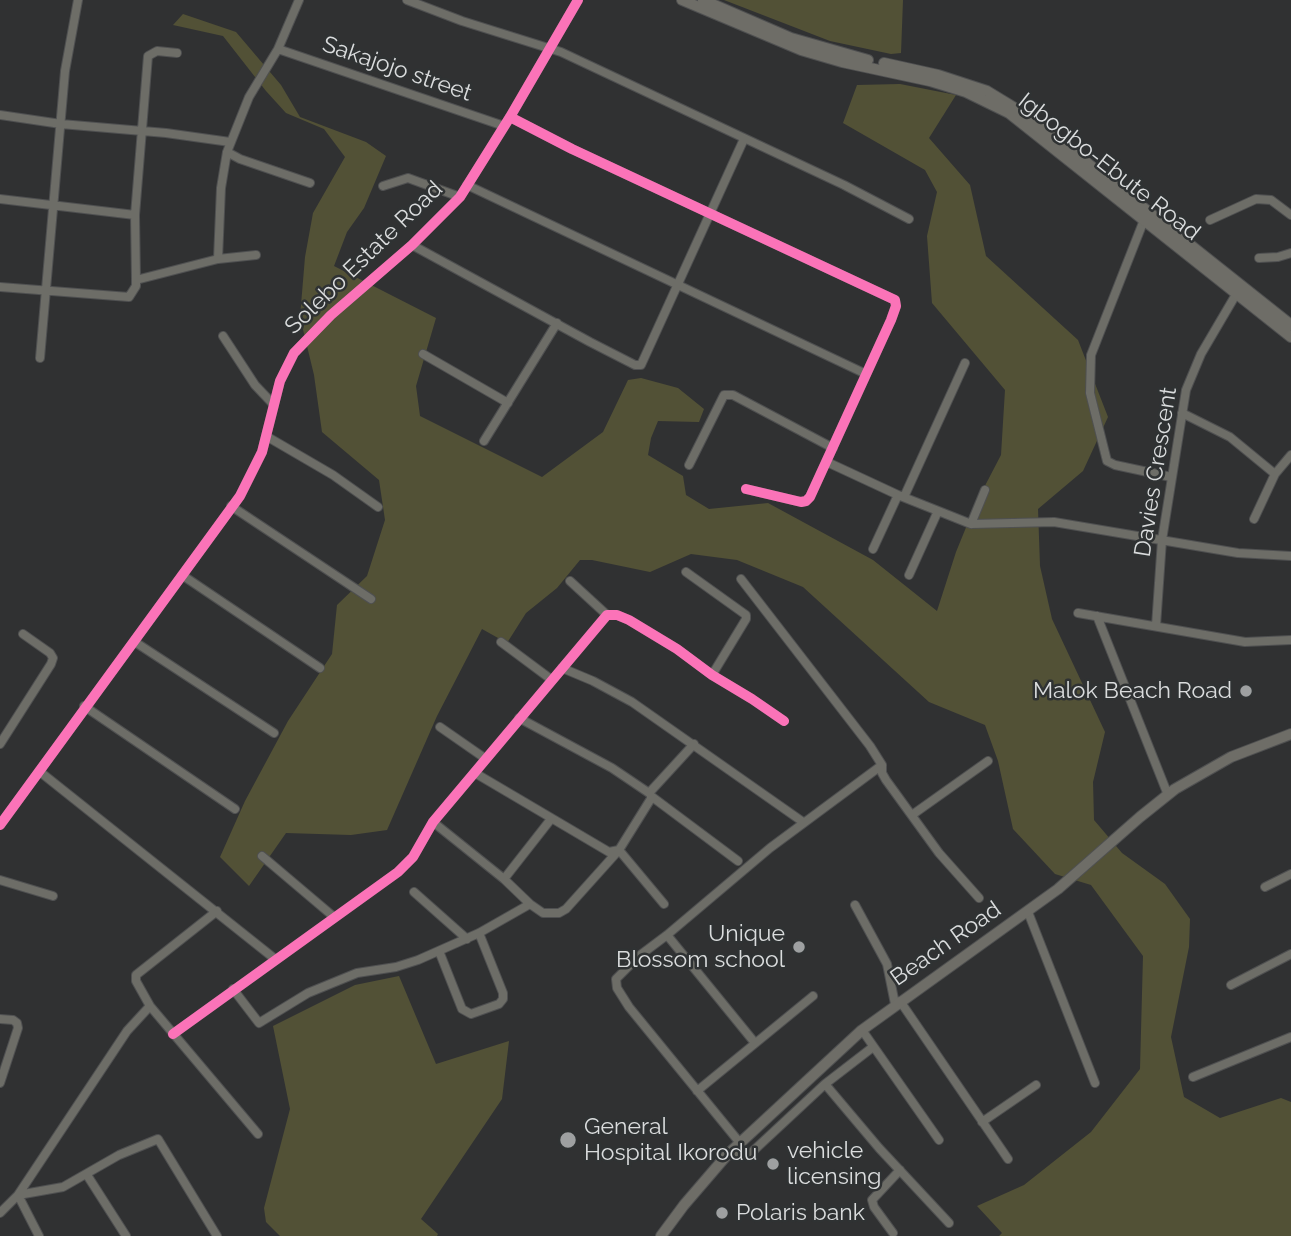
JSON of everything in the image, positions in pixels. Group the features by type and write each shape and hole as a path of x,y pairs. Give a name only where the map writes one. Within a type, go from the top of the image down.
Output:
{"main road":[{"name":"Igbogbo-Ebute Road","path":"682,0 801,50 930,81 989,102 1026,125 1144,220 1291,325"},
{"name":"Igbogbo-Ebute Road","path":"703,0 791,38 848,55 938,75 987,91 1046,129 1239,289 1291,337"},
{"name":"Beach Road","path":"661,1236 727,1155 862,1030 1058,889 1168,795 1231,757 1291,734"}],"street":[{"path":"40,358 67,56 78,0"},
{"path":"218,259 221,188 226,152 249,97 278,49 299,0"},
{"path":"407,0 462,21 550,48 844,185 909,219"},
{"name":"Solebo Estate Road","path":"0,825 84,706 135,642 240,496 262,452 280,381 294,353 331,315 412,245 460,197 578,0"},
{"name":"Sakajojo street","path":"278,49 504,127"},
{"path":"0,287 128,297 136,286 135,215 148,56 157,51 177,53"},
{"path":"0,115 230,142"},
{"path":"510,117 572,149 895,300 896,306 891,320 827,462 806,501 746,489"},
{"path":"412,245 635,365 641,365 744,139"},
{"path":"226,152 310,183"},
{"path":"383,186 408,178 460,197"},
{"path":"467,185 866,374"},
{"path":"1210,220 1256,199 1271,200 1291,215"},
{"path":"0,200 135,215"},
{"path":"1144,220 1091,355 1088,381 1107,461 1171,477"},
{"path":"1259,258 1291,253"},
{"path":"136,281 218,259 256,255"},
{"name":"Davies Crescent","path":"1156,626 1162,540 1186,390 1201,354 1239,289"},
{"path":"484,441 557,323"},
{"path":"223,336 255,386 274,405"},
{"path":"423,354 508,403"},
{"path":"873,549 965,363"},
{"path":"689,465 723,395 733,395 833,448"},
{"path":"1182,413 1230,437 1275,474"},
{"path":"266,436 332,475 377,507"},
{"path":"1254,519 1275,474 1291,455"},
{"path":"827,462 971,524 1054,522 1238,553 1291,556"},
{"path":"971,524 985,490"},
{"path":"231,506 371,599"},
{"path":"909,575 939,511"},
{"path":"686,572 746,615 712,675"},
{"path":"182,575 320,668"},
{"path":"741,579 870,746 882,765 882,773 939,853 979,898"},
{"path":"570,581 607,615 617,615 629,620 784,721"},
{"path":"1078,613 1245,642 1291,640"},
{"path":"173,1034 398,872 413,857 433,822 607,615"},
{"path":"1097,616 1168,795"},
{"path":"0,744 51,664 50,653 23,634"},
{"path":"135,642 274,733"},
{"path":"501,642 552,680"},
{"path":"562,668 632,702 803,822"},
{"path":"84,706 236,809"},
{"path":"519,719 612,768 738,861"},
{"path":"440,727 486,759"},
{"path":"433,822 504,879 542,914 559,913 566,909 619,850 651,795 694,744"},
{"path":"912,815 988,761"},
{"path":"740,1143 629,1007 617,988 616,979 639,956 803,822 882,765"},
{"path":"39,771 275,959"},
{"path":"475,773 608,852 619,850"},
{"path":"504,879 551,819"},
{"path":"619,850 664,904"},
{"path":"262,856 334,917"},
{"path":"1265,887 1291,874"},
{"path":"0,880 53,896"},
{"path":"414,892 467,939"},
{"path":"233,989 259,1023 308,993 332,982 357,973 396,967 439,951 479,933 530,904"},
{"path":"855,905 887,964 898,1003 1007,1159"},
{"path":"217,911 136,975 136,981 150,1006 258,1134"},
{"path":"1028,912 1095,1083"},
{"path":"439,951 462,1009 471,1014 499,1004 503,993 479,933"},
{"path":"667,935 755,1043"},
{"path":"1231,985 1291,954"},
{"path":"697,1091 813,996"},
{"path":"0,1213 18,1195 127,1031 150,1006"},
{"path":"0,1019 13,1020 18,1028 0,1083"},
{"path":"862,1030 939,1140"},
{"path":"1194,1077 1291,1037"},
{"path":"727,1155 741,1156 752,1152 825,1084 873,1047"},
{"path":"825,1084 949,1223"},
{"path":"982,1122 1036,1085"},
{"path":"18,1195 63,1187 119,1155 159,1139 217,1236"},
{"path":"893,1233 874,1208 872,1200 900,1170"},
{"path":"87,1175 126,1236"},
{"path":"18,1195 39,1236"}],"shaded area":[{"path":"724,0 903,0 901,53 891,54 830,41"},
{"path":"183,14 236,32 281,85 300,117 366,142 386,156 364,208 347,232 334,266 436,318 416,386 420,416 542,477 603,432 628,380 641,378 678,388 704,409 699,422 658,421 648,455 683,476 686,495 709,509 768,503 873,560 937,611 956,552 976,503 1001,455 1005,390 932,303 927,236 937,192 925,170 843,123 857,85 900,84 956,95 929,138 970,185 986,256 1078,340 1108,417 1083,471 1038,509 1040,566 1052,619 1105,732 1093,782 1094,820 1122,853 1165,884 1190,919 1189,947 1171,1037 1184,1097 1220,1118 1281,1098 1291,1102 1291,1236 999,1236 1002,1233 977,1206 1024,1185 1091,1132 1140,1069 1143,956 1091,885 1055,874 1013,829 998,761 985,725 929,702 803,587 737,560 691,554 650,572 580,560 557,588 526,613 507,643 482,629 437,716 387,830 351,835 286,833 249,886 220,857 245,801 288,721 332,654 337,605 367,576 385,520 379,480 322,432 314,375 300,317 305,257 313,213 345,157 324,129 286,113 223,36 173,25"},
{"path":"399,976 436,1064 509,1041 502,1099 421,1219 437,1236 280,1236 266,1222 264,1208 290,1109 273,1026 355,985"}],"cycle path":[{"path":"0,825 240,496 262,452 280,381 294,353 331,315 412,245 460,197 578,0"},
{"path":"510,117 572,149 895,300 896,306 891,320 810,497 801,502 746,489"},
{"path":"173,1034 398,872 413,857 433,822 607,615 617,615 629,620 784,721"}],"place":[{"name":"Malok Beach Road","path":"1246,691"},
{"name":"Unique Blossom school","path":"799,947"},
{"name":"General Hospital Ikorodu","path":"568,1140"},
{"name":"vehicle licensing","path":"773,1164"},
{"name":"Polaris bank","path":"722,1213"}]}
